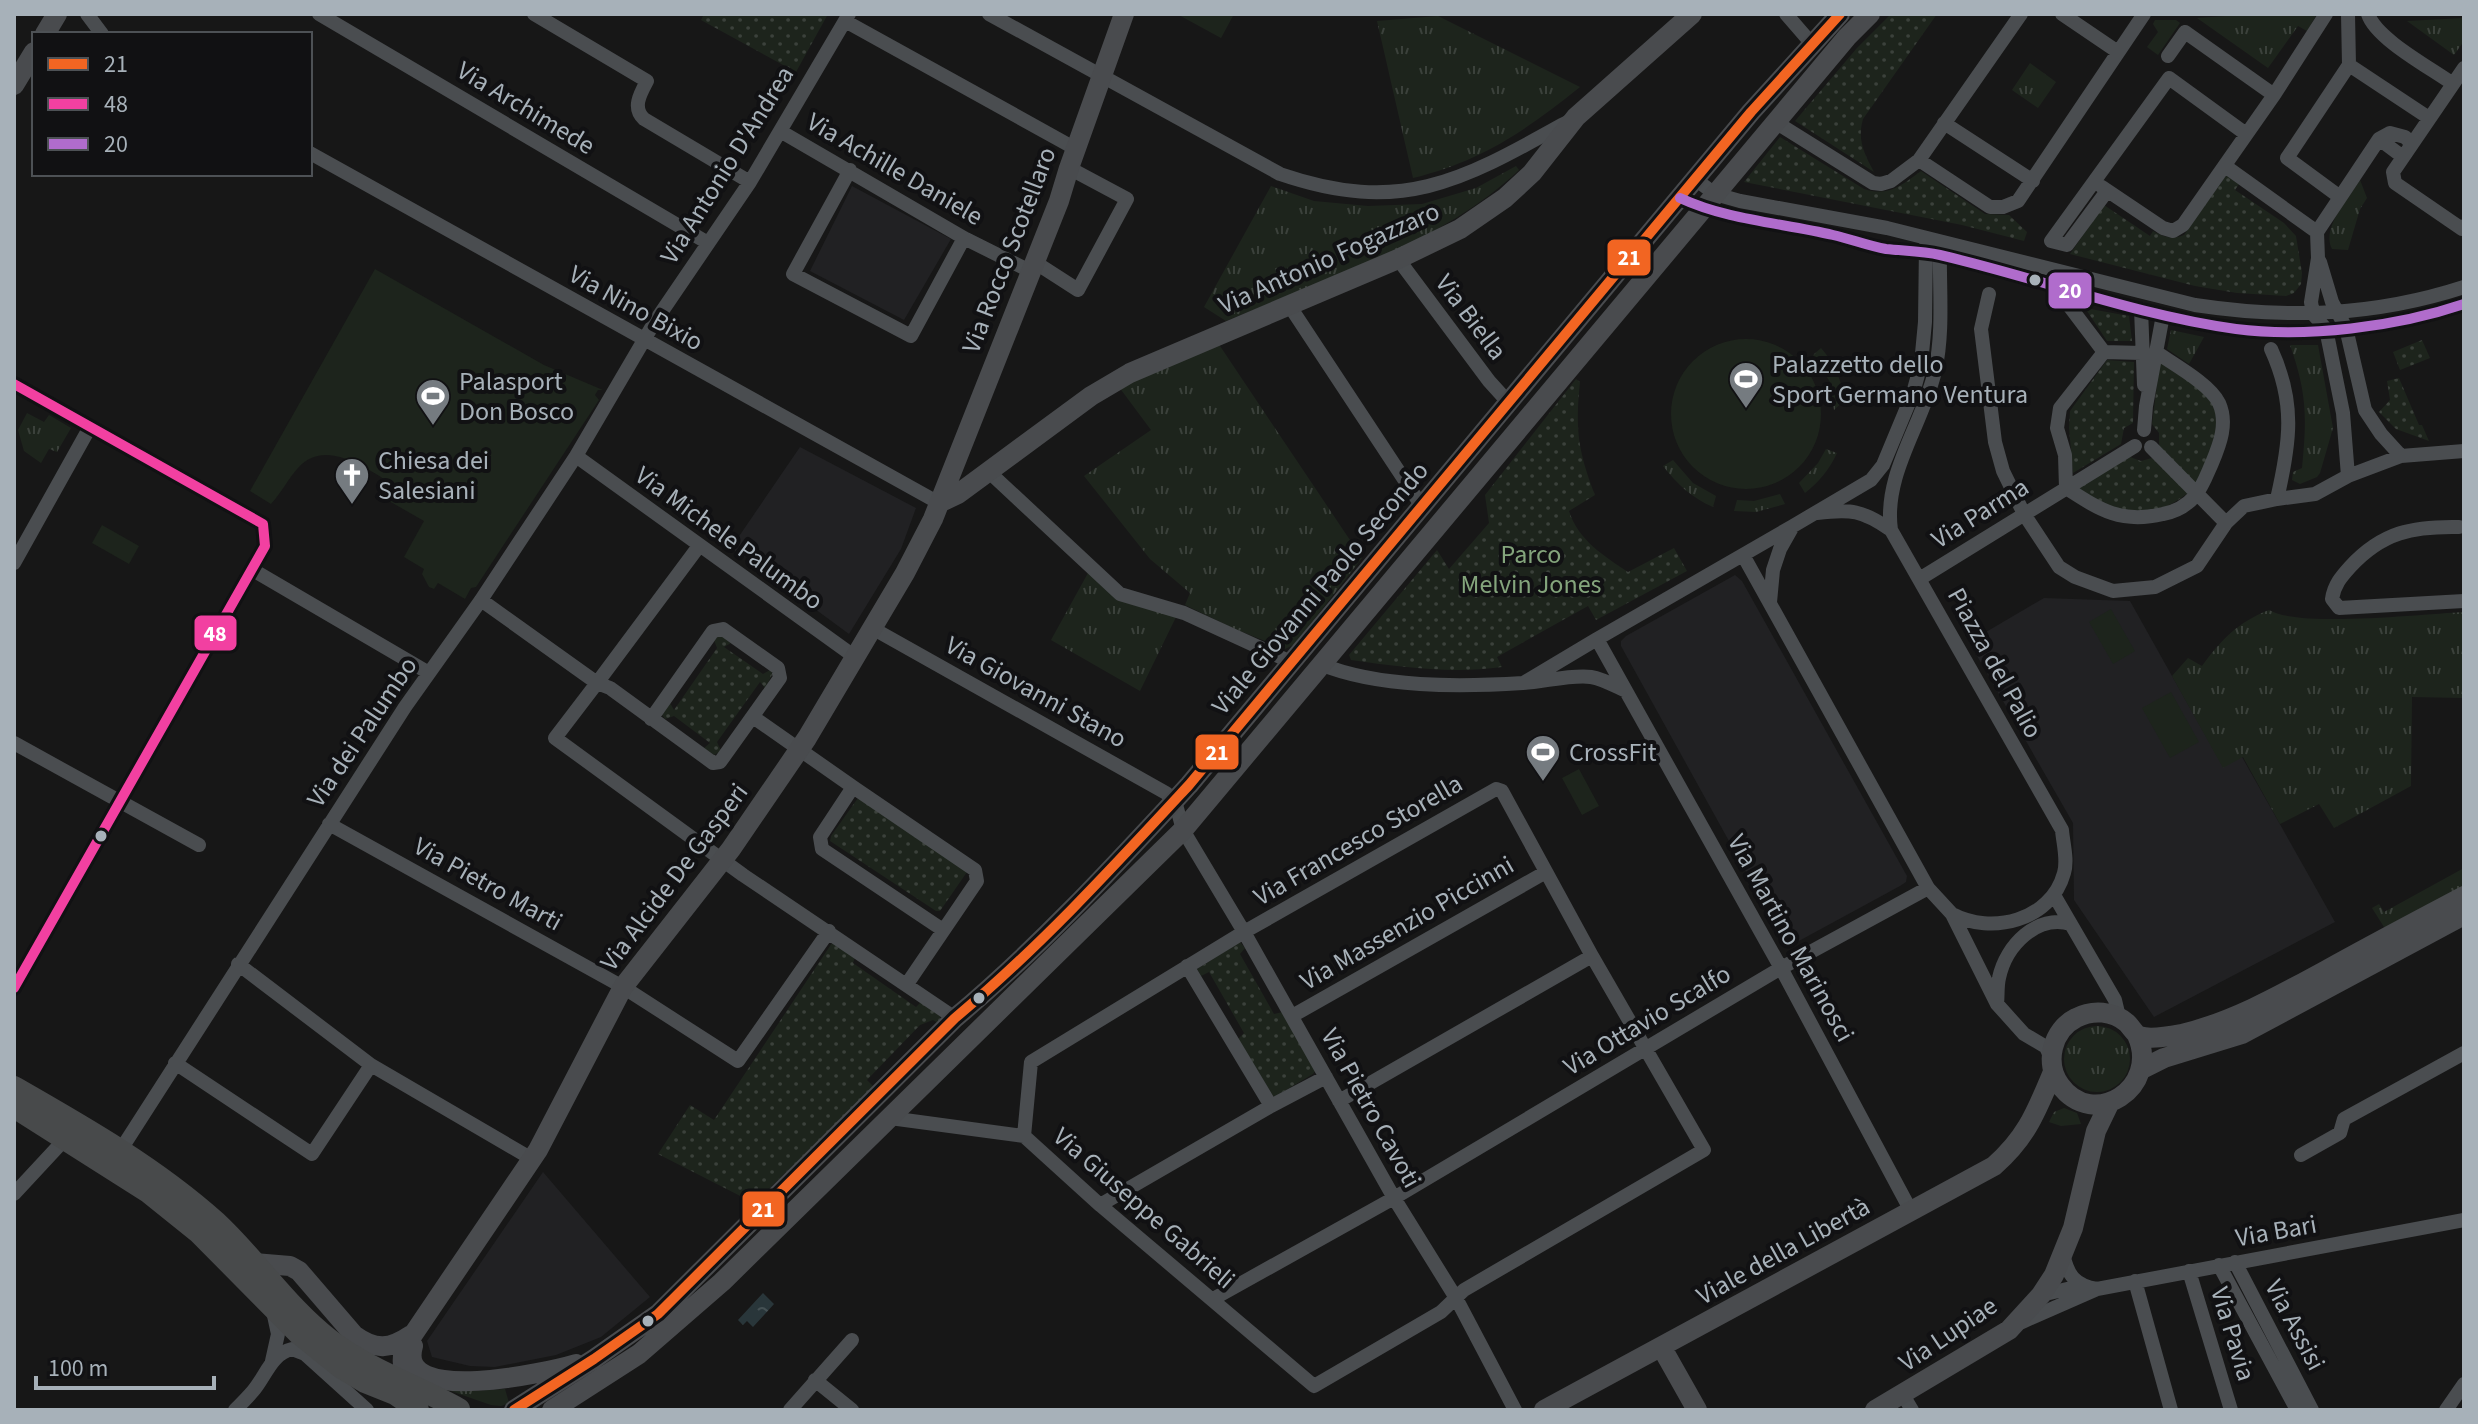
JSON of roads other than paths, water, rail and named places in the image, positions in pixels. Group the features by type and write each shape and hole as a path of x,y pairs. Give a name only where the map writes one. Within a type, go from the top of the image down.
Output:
{"main road":[{"name":"Via Rocco Scotellaro","path":"939,503 1059,201 1124,14"},
{"name":"Via Antonio Fogazzaro","path":"988,471 1091,396 1130,373 1398,259 1460,229 1505,198 1532,173 1576,117 1692,14"},
{"name":"Viale Giovanni Paolo Secondo","path":"552,1410 639,1354 955,1018 1108,872 1175,801 1695,179 1840,14"},
{"name":"Viale Giovanni Paolo Secondo","path":"514,1410 594,1359 714,1274 890,1118 1183,830 1847,37 1870,14"},
{"path":"14,85 32,55"},
{"path":"939,503 958,494 988,471"},
{"name":"Via Alcide De Gasperi","path":"412,1386 406,1378 403,1354 532,1159 623,987 723,861 798,750 905,573 939,503"},
{"path":"2137,1035 2176,1035 2230,1019 2464,896"},
{"path":"2142,1069 2164,1058 2242,1034 2464,915"},
{"name":"Viale della Libertà","path":"1544,1410 1994,1166 2016,1146 2033,1120 2052,1065 2054,1043 2061,1029 2073,1019 2088,1013 2104,1012 2119,1017"},
{"path":"2052,1065 2060,1085 2077,1099 2097,1104 2124,1095 2135,1084 2142,1069 2143,1052 2137,1035 2119,1017"},
{"path":"955,1018 974,1035"},
{"path":"14,1087 120,1151 188,1199 223,1229 311,1324 330,1340 366,1364 462,1410"},
{"name":"Viale della Libertà","path":"2033,1120 2053,1103 2077,1099"},
{"name":"Via Lupiae","path":"2077,1099 2090,1123 2089,1158"},
{"name":"Via Lupiae","path":"1875,1410 1907,1403 2009,1330 2041,1295 2054,1275 2073,1228 2096,1131 2110,1102"},
{"path":"14,1107 148,1192 199,1233 299,1334 340,1367 365,1382 395,1394 418,1410"},
{"path":"254,1263 290,1266 299,1271 363,1342 390,1348 418,1331"},
{"path":"418,1331 411,1351 416,1368 422,1374 444,1379 507,1379 594,1359"},
{"path":"1662,1348 1697,1410"}],"street":[{"path":"87,14 100,32"},
{"name":"Via Archimede","path":"319,14 708,243"},
{"path":"534,14 647,81 639,96 639,115 750,182"},
{"path":"989,14 1280,174 1345,191 1375,193 1441,184 1473,173 1576,117"},
{"path":"1786,14 1812,44"},
{"path":"1777,123 1873,183 1891,181 1919,160 2021,14"},
{"path":"2062,14 2118,52"},
{"path":"1919,160 1990,207 2003,207 2018,201 2144,14"},
{"path":"2246,134 2169,78 2101,186 2163,228 2173,231 2183,225 2274,95 2326,14"},
{"path":"2340,197 2287,158 2349,65 2348,14"},
{"path":"2368,14 2381,33 2453,84"},
{"path":"847,18 1072,159"},
{"name":"Via Antonio D'Andrea","path":"644,341 750,182 847,18"},
{"path":"2168,56 2185,32 2274,95"},
{"path":"2349,65 2429,118"},
{"path":"2464,68 2393,172 2395,183 2462,229 2464,226"},
{"path":"1944,123 2033,181"},
{"name":"Via Achille Daniele","path":"780,131 964,238 1078,290 1127,199 1072,159"},
{"path":"2348,476 2343,413 2326,329 2313,314 2311,302 2318,258 2317,232 2379,139 2390,133 2405,137 2412,144"},
{"path":"2379,139 2403,157"},
{"path":"1514,152 1527,154 1533,162 1532,173"},
{"name":"Via Nino Bixio","path":"312,154 939,503"},
{"path":"2225,166 2317,232"},
{"path":"850,170 793,274 911,336 964,238"},
{"path":"1695,179 1709,201"},
{"path":"1680,198 1709,201 1883,248 1933,247 1997,254 2074,276 2238,312 2338,314 2400,305 2464,287"},
{"path":"1933,247 2070,291 2163,315 2237,329 2275,332 2346,328 2381,324 2464,304"},
{"path":"1891,530 1888,510 1890,492 1936,369 1939,336 1933,247"},
{"name":"Piazza del Palio","path":"1597,639 1871,480 1883,465 1913,393 1921,364 1933,247"},
{"path":"2318,258 2346,328 2365,410 2401,456"},
{"name":"Via Biella","path":"1398,259 1508,402"},
{"path":"2074,276 2070,307 2104,352"},
{"path":"1989,294 1981,329 1995,442 2003,471 2024,514 2059,567 2075,577 2113,591 2155,587 2197,566 2226,523 2244,506 2315,494 2348,476 2401,456 2462,452"},
{"path":"1289,305 1421,505"},
{"path":"2141,309 2149,353 2144,430"},
{"path":"2149,353 2163,315"},
{"name":"Via dei Palumbo","path":"120,1151 329,824 576,456 644,341"},
{"path":"2271,349 2288,395 2290,423 2287,455 2277,499"},
{"path":"2104,352 2149,353 2210,391 2219,403 2222,439 2197,494 2170,513 2147,518 2123,518 2097,508 2066,488 2065,455 2057,428 2060,408 2104,352"},
{"path":"14,384 263,524 265,546 14,988"},
{"path":"14,563 90,427"},
{"path":"2144,430 2152,435 2154,442 2142,451 2133,440 2135,434 2144,430"},
{"name":"Via Parma","path":"1921,578 2135,446"},
{"path":"2151,447 2226,523"},
{"name":"Via Michele Palumbo","path":"576,456 855,657"},
{"path":"988,471 1120,594 1184,613 1291,662"},
{"name":"Piazza del Palio","path":"1817,513 1848,509 1870,515 1891,530 1921,578 2062,830 2064,872 2054,895"},
{"path":"1770,603 1773,570 1793,526"},
{"path":"2459,527 2428,527 2398,533 2374,545 2333,587 2332,599 2339,608 2464,601"},
{"path":"699,546 555,738 723,861 955,1018"},
{"path":"1743,555 1928,888 1952,914 1997,1004 2024,1034 2046,1047 2052,1065"},
{"path":"253,570 429,673"},
{"path":"481,600 713,763 720,762 780,678 778,668 723,629 713,631 651,719"},
{"name":"Via Giovanni Stano","path":"872,628 1166,793 1175,801"},
{"path":"1523,683 1597,639"},
{"name":"Via Martino Marinosci","path":"1597,639 1781,968 1911,1211"},
{"path":"1320,664 1344,674 1393,681 1465,685 1591,676 1626,691"},
{"path":"753,717 975,870 977,881 907,984"},
{"path":"14,743 199,845"},
{"path":"853,787 820,837 822,849 943,930"},
{"name":"Via Francesco Storella","path":"1244,932 1496,789 1502,791 1546,872"},
{"name":"Via Pietro Cavoti","path":"1175,801 1183,830 1394,1198 1456,1298 1515,1410"},
{"name":"Via Pietro Marti","path":"329,824 623,987 738,1061 829,931"},
{"path":"1456,1298 1464,1290 1704,1150 1546,872"},
{"name":"Via Massenzio Piccinni","path":"1292,1016 1546,872"},
{"name":"Via Ottavio Scalfo","path":"1213,1299 1394,1198 1781,968 1928,888"},
{"path":"1952,914 1968,922 1986,925 2012,922 2034,912 2054,895 2115,1000 2119,1017"},
{"path":"2016,943 2041,924 2056,920 2071,924"},
{"path":"1997,1004 1999,976 2020,934 2012,922"},
{"name":"Via Giuseppe Gabrieli","path":"1244,932 1031,1062 1024,1136 1100,1205 1314,1386 1441,1312 1456,1298"},
{"path":"1339,1101 1592,956"},
{"path":"238,964 371,1065 532,1159"},
{"path":"1187,966 1271,1106"},
{"path":"2301,1155 2340,1133 2344,1119 2464,1053"},
{"path":"175,1063 312,1154 371,1065"},
{"path":"1100,1205 1326,1077"},
{"path":"890,1118 1024,1136"},
{"path":"14,1194 66,1138"},
{"name":"Via Bari","path":"2009,1330 2038,1313 2097,1289 2464,1220"},
{"path":"2063,1253 2067,1273 2080,1286"},
{"name":"Via Assisi","path":"2235,1262 2312,1410"},
{"name":"Via Assisi","path":"2219,1265 2297,1410"},
{"name":"Via Pavia","path":"2189,1271 2231,1410"},
{"path":"2135,1281 2171,1410"},
{"name":"Via Bari","path":"2041,1295 2080,1286 2097,1289"},
{"path":"270,1304 278,1334 272,1362"},
{"path":"790,1410 852,1340"},
{"path":"235,1410 254,1390 272,1362 287,1350 298,1351 367,1410"},
{"path":"815,1380 852,1410"},
{"path":"2446,1410 2464,1384"}],"water":[{"path":"763,1293 774,1304 753,1327 747,1321 743,1325 738,1320"}],"place":[{"name":"Palazzetto dello Sport Germano Ventura","path":"1746,410"},
{"name":"Palasport Don Bosco","path":"433,427"},
{"name":"Chiesa dei Salesiani","path":"352,506"},
{"name":"CrossFit","path":"1543,783"}],"park label":[{"name":"Parco Melvin Jones","path":"1531,569"}]}
